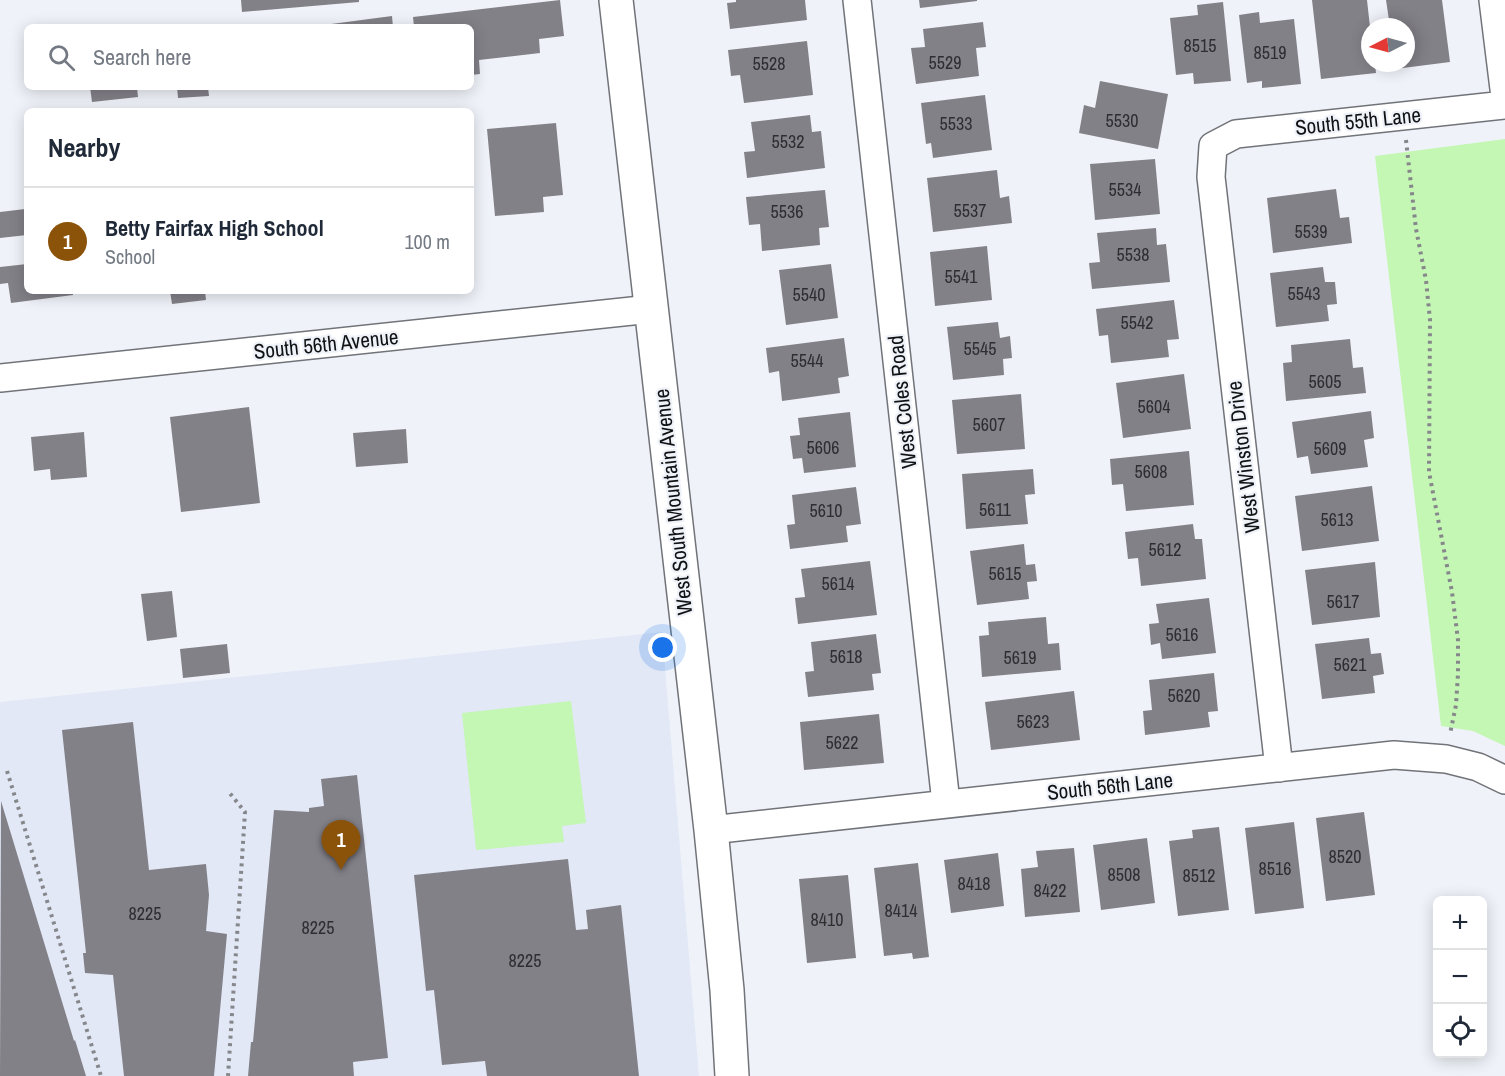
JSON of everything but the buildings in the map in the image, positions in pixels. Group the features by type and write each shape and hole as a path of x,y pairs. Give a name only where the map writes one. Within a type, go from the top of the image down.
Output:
{"street":[{"name":"West South Mountain Avenue","path":"616,0 711,830 727,990 732,1076"},
{"name":"West Coles Road","path":"857,0 946,803"},
{"path":"1493,0 1505,97"},
{"name":"South 55th Lane","path":"1213,146 1236,134 1505,105"},
{"name":"West Winston Drive","path":"1213,146 1211,177 1279,768"},
{"name":"South 56th Avenue","path":"0,378 651,309"},
{"name":"South 56th Lane","path":"711,830 1394,755 1446,759 1478,767 1505,780"}],"path":[{"path":"1403,116 1416,229 1426,280 1430,320 1430,471 1452,592 1458,640 1456,705 1446,759"},
{"path":"8,771 100,1076"},
{"path":"228,791 244,812 228,1076"}],"shaded area":[{"path":"662,632 699,1076 0,1076 0,702"}],"green space":[{"path":"1505,139 1505,746 1473,731 1441,726 1375,156"},
{"path":"571,701 586,823 562,826 564,842 476,850 462,713"}],"place":[{"name":"Betty Fairfax High School","path":"341,870"}]}
